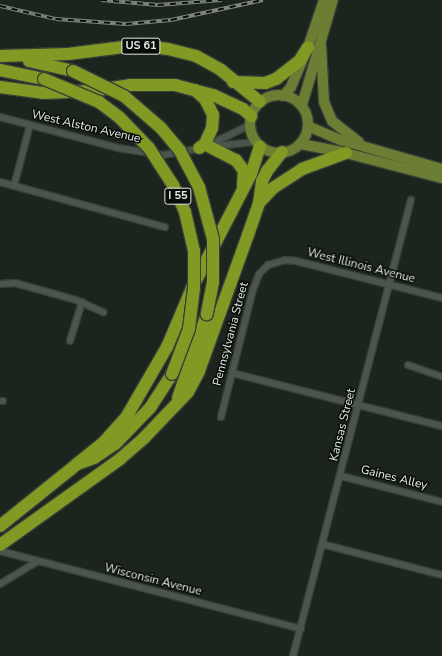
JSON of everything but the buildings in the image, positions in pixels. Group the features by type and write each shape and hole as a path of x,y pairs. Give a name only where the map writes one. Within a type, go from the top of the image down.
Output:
{"highway":[{"name":"US 61","path":"3,57 146,46 196,56 221,70 233,82 260,102"},
{"path":"233,82 264,83 276,79 300,60 308,47"},
{"name":"I 55","path":"1,549 120,459 144,438 175,405 207,314 213,282 213,239 199,188 180,151 161,128 124,96 73,71 3,57"},
{"name":"I 55","path":"0,70 44,79 99,102 120,118 149,148 173,185 185,212 194,251 194,288 189,329 172,374 150,408 115,444 94,458 77,464 0,526"},
{"path":"0,87 43,93 92,91 160,84 194,89 232,103 250,121"},
{"path":"194,89 205,98 213,115 211,130 205,144 236,160 244,171 243,190"},
{"path":"77,464 103,444 127,416 167,347 192,288 255,164 257,144"},
{"path":"175,405 188,392 199,371 259,203 267,171 282,152"},
{"path":"259,203 273,188 302,168 346,153"}],"main road":[{"path":"283,96 291,87 308,47 324,0"},
{"path":"333,0 302,106 310,127 341,140 442,169"},
{"path":"321,45 324,102 332,121 367,147"},
{"path":"302,106 283,96 269,98 260,102 250,121 257,144 275,153 282,152 301,144 346,153 442,178"},
{"path":"301,144 310,127"}],"street":[{"name":"West Alston Avenue","path":"0,117 118,148 163,155 207,146 250,121"},
{"path":"14,186 30,125"},
{"name":"West Alston Avenue","path":"207,146 221,147 257,144"},
{"path":"0,182 165,227"},
{"name":"Kansas Street","path":"293,656 341,476 388,284 411,200"},
{"name":"West Illinois Avenue","path":"274,262 296,261 442,298"},
{"name":"Pennsylvania Street","path":"221,417 256,281 264,269 274,262"},
{"path":"0,284 15,283 82,302 103,312"},
{"path":"70,341 82,302"},
{"path":"408,365 442,377"},
{"path":"232,373 442,426"},
{"name":"Gaines Alley","path":"341,476 442,502"},
{"path":"322,544 442,575"},
{"name":"Wisconsin Avenue","path":"1,549 38,561 301,629"},
{"path":"0,584 38,561"}],"railway":[{"path":"101,0 158,5 222,0"},
{"path":"0,6 56,19 126,24 171,20 263,0"}]}
